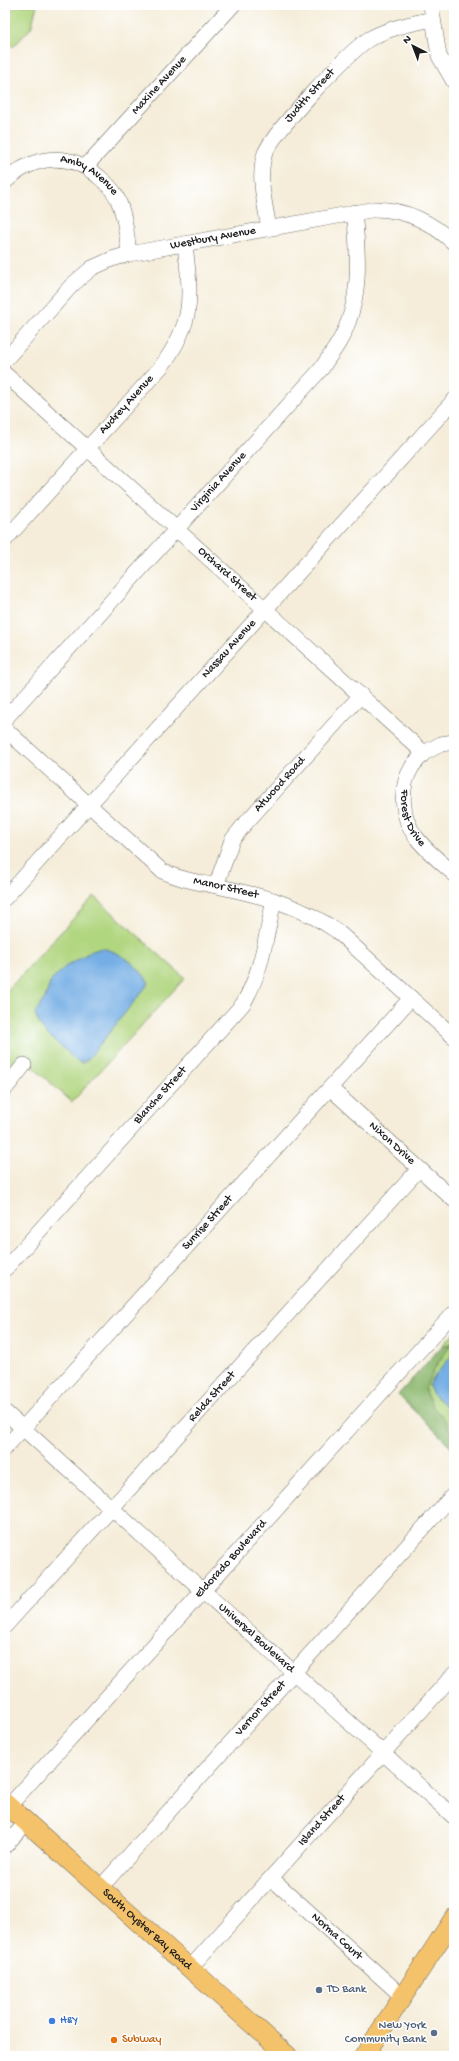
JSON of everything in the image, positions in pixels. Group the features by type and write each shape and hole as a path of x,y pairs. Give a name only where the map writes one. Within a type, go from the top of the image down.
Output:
{"main road":[{"name":"South Oyster Bay Road","path":"7,1804 26,1823 288,2056"},
{"path":"363,2054 454,1918"}],"street":[{"name":"Maxine Avenue","path":"86,166 232,5"},
{"path":"431,12 439,56 454,82"},
{"name":"Judith Street","path":"269,228 261,174 264,156 273,137 358,47 388,29 431,12"},
{"name":"Amby Avenue","path":"5,182 14,173 30,164 49,160 66,160 86,166 109,186 118,199 129,254"},
{"name":"Westbury Avenue","path":"5,360 72,286 92,268 112,258 376,209 406,213 424,220 454,243"},
{"name":"Virginia Avenue","path":"5,719 322,368 340,342 352,312 358,286 358,261 354,212"},
{"name":"Audrey Avenue","path":"5,540 160,367 176,347 186,322 190,291 185,244"},
{"name":"Orchard Street","path":"5,374 424,753"},
{"name":"Nassau Avenue","path":"5,898 454,400"},
{"name":"Atwood Road","path":"216,886 232,840 361,695"},
{"name":"Manor Street","path":"5,730 162,871 182,880 216,886 274,900 303,910 337,931 454,1037"},
{"path":"424,753 441,744 454,742"},
{"name":"Forest Drive","path":"424,753 412,766 406,782 403,793 405,817 415,836 454,874"},
{"name":"Blanche Street","path":"5,1269 243,1004 253,987 259,971 274,900"},
{"name":"Sunrise Street","path":"5,1448 411,998"},
{"path":"5,1089 24,1065"},
{"name":"Nixon Drive","path":"330,1088 454,1200"},
{"name":"Relda Street","path":"5,1626 419,1168"},
{"name":"Eldorado Boulevard","path":"7,1804 454,1312"},
{"name":"Universal Boulevard","path":"5,1412 454,1817"},
{"name":"Vernon Street","path":"100,1888 454,1494"},
{"name":"Island Street","path":"190,1968 454,1674"},
{"path":"5,1846 26,1823"},
{"name":"Norma Court","path":"271,1878 402,1996"}],"green space":[{"path":"16,5 37,5 31,28 13,47 5,39 5,17"},
{"path":"94,896 185,978 72,1102 19,1055 5,1069 5,993"},
{"path":"454,1333 454,1449 398,1395"},
{"path":"452,1343 436,1366 425,1389 433,1407 445,1419 454,1441 454,1449 398,1395 441,1347"}],"water":[{"path":"102,948 123,956 140,971 149,983 88,1059 82,1063 74,1058 42,1029 35,1013 45,998 51,981 65,967 92,951"},
{"path":"454,1353 454,1413 432,1393 429,1386 433,1378"}],"place":[{"name":"TD Bank","path":"319,1990"},
{"name":"H&Y","path":"52,2021"},
{"name":"New York Community Bank","path":"434,2033"},
{"name":"Subway","path":"114,2040"}]}
